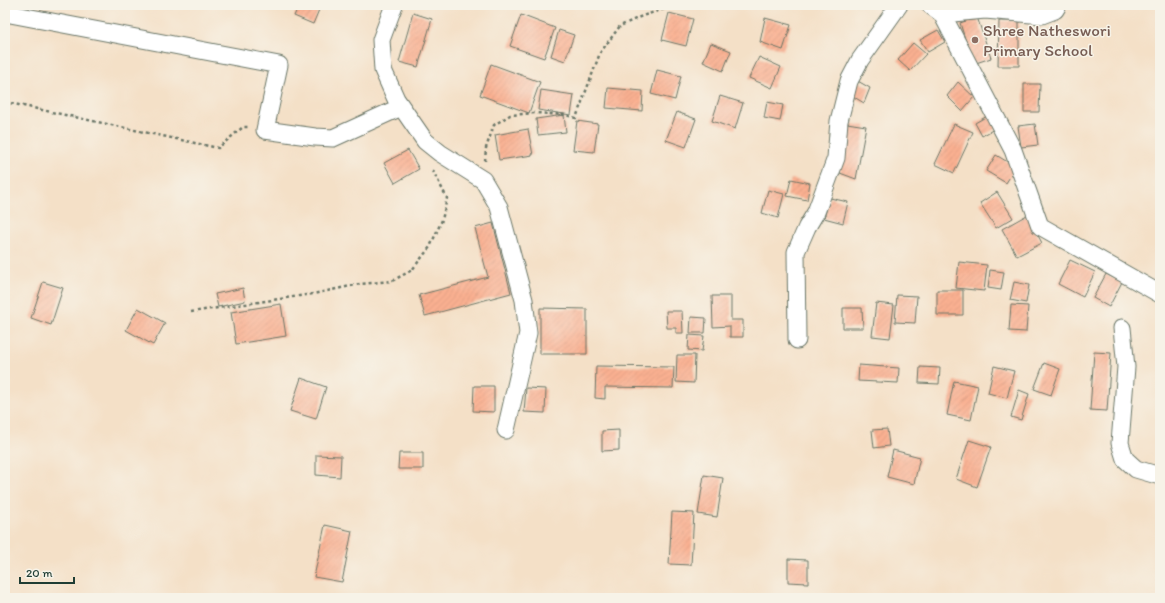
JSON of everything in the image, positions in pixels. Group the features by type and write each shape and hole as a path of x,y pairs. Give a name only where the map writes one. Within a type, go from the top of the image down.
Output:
{"street":[{"path":"394,5 381,40 383,70 401,107 425,141 483,180 499,207 524,300 528,333 506,430"},
{"path":"797,340 796,252 807,227 816,212 836,158 839,121 849,81 860,60 899,5"},
{"path":"1058,5 1055,10 1042,15 985,10 936,9 1013,150 1040,226 1160,294"},
{"path":"5,13 279,65 265,130 333,138 401,107"},
{"path":"1122,328 1126,367 1120,443 1125,459 1136,469 1160,476"}],"path":[{"path":"483,180 486,148 494,125 510,114 535,112 566,115 576,118 600,54 620,26 642,16 677,5"},
{"path":"5,102 218,148 243,127 265,130"},
{"path":"191,312 313,294 360,284 392,281 412,270 430,247 442,220 447,198 433,172 425,141"}],"building":[{"path":"299,5 321,5 313,24 294,16"},
{"path":"413,13 432,19 418,67 399,62"},
{"path":"669,13 693,19 686,46 662,40"},
{"path":"521,15 555,28 544,58 510,46"},
{"name":"Shree Natheswori Primary School","path":"977,17 991,58 973,64 960,23"},
{"path":"765,18 791,25 783,50 760,42"},
{"path":"999,21 1019,21 1019,66 998,66"},
{"path":"559,30 574,35 565,61 551,56"},
{"path":"938,30 945,42 928,52 920,40"},
{"path":"711,43 731,51 723,71 703,62"},
{"path":"913,43 926,54 910,71 898,60"},
{"path":"759,57 781,67 772,88 749,78"},
{"path":"491,64 540,82 529,113 480,95"},
{"path":"657,70 681,76 675,100 651,94"},
{"path":"856,80 870,88 864,103 849,94"},
{"path":"958,82 974,97 962,111 947,96"},
{"path":"1024,84 1040,84 1039,112 1024,112"},
{"path":"608,88 643,91 642,111 606,108"},
{"path":"541,90 574,95 571,115 538,110"},
{"path":"720,96 743,103 735,129 712,121"},
{"path":"767,102 783,105 780,121 764,118"},
{"path":"677,112 696,119 686,147 666,140"},
{"path":"564,115 566,132 538,135 536,119"},
{"path":"989,115 996,128 982,136 975,123"},
{"path":"577,121 598,124 594,152 573,150"},
{"path":"847,123 866,126 856,179 840,173"},
{"path":"954,124 973,132 954,173 935,164"},
{"path":"1035,124 1038,145 1021,147 1018,126"},
{"path":"528,129 533,155 499,160 495,135"},
{"path":"408,150 419,169 395,183 384,163"},
{"path":"996,155 1016,167 1006,183 986,171"},
{"path":"791,179 810,183 807,200 787,196"},
{"path":"768,190 784,194 778,218 762,213"},
{"path":"997,192 1013,218 996,228 980,203"},
{"path":"830,198 848,202 843,223 824,218"},
{"path":"1027,215 1042,243 1017,256 1002,229"},
{"path":"493,223 511,293 425,316 419,295 488,277 475,228"},
{"path":"1070,260 1095,272 1083,297 1058,284"},
{"path":"959,262 987,265 984,291 956,288"},
{"path":"990,270 1004,272 1001,290 988,288"},
{"path":"1106,274 1122,282 1109,307 1093,298"},
{"path":"43,282 63,288 51,325 31,318"},
{"path":"1014,282 1029,285 1026,303 1010,300"},
{"path":"243,288 245,301 218,307 215,294"},
{"path":"937,290 963,290 963,315 937,315"},
{"path":"897,295 917,296 915,323 895,322"},
{"path":"712,296 731,296 731,320 743,320 743,337 730,337 730,326 713,327"},
{"path":"876,303 894,305 890,338 872,336"},
{"path":"281,304 286,336 236,344 231,312"},
{"path":"1011,305 1028,306 1026,332 1009,331"},
{"path":"138,308 165,323 153,345 126,330"},
{"path":"540,308 587,309 587,354 540,354"},
{"path":"843,308 862,308 863,328 843,328"},
{"path":"666,311 682,311 683,333 676,333 676,328 667,328"},
{"path":"691,317 706,318 705,333 690,333"},
{"path":"689,335 704,336 702,351 688,350"},
{"path":"1094,352 1111,353 1107,411 1090,410"},
{"path":"677,355 695,355 694,383 676,382"},
{"path":"1044,363 1060,369 1051,395 1034,389"},
{"path":"859,365 899,368 898,383 858,381"},
{"path":"596,366 674,367 673,388 605,387 605,399 595,398"},
{"path":"994,366 1014,371 1007,398 988,393"},
{"path":"920,367 940,368 939,384 919,383"},
{"path":"301,378 326,387 316,419 290,411"},
{"path":"954,381 978,386 971,420 947,415"},
{"path":"474,386 494,386 494,412 473,411"},
{"path":"526,388 546,389 545,413 524,412"},
{"path":"1019,390 1029,394 1021,420 1011,417"},
{"path":"887,429 889,446 874,448 872,430"},
{"path":"619,430 619,450 602,451 602,431"},
{"path":"969,440 991,447 977,487 956,479"},
{"path":"893,450 920,457 914,484 887,477"},
{"path":"399,453 423,453 423,469 398,469"},
{"path":"316,455 341,456 340,477 316,475"},
{"path":"704,475 723,478 717,517 698,514"},
{"path":"672,512 694,513 691,565 669,564"},
{"path":"325,525 352,531 342,582 314,577"},
{"path":"788,559 808,560 808,583 788,582"}],"place":[{"name":"Shree Natheswori Primary School","path":"975,40"}]}
